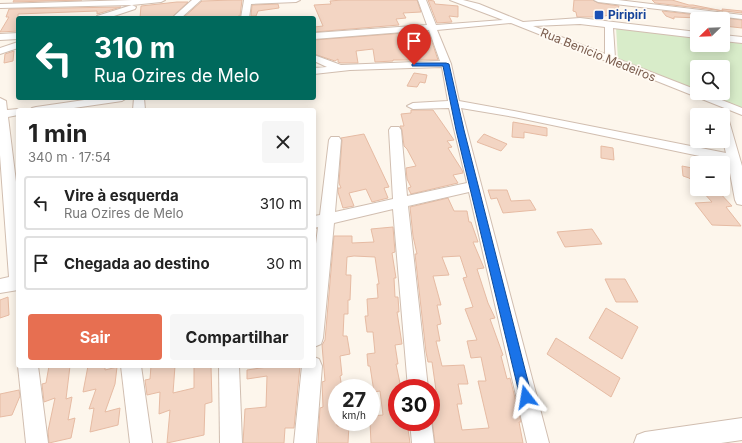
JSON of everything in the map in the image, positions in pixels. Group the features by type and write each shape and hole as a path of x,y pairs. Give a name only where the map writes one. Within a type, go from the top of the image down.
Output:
{"street":[{"path":"0,6 23,3 144,2 161,0"},
{"path":"178,16 196,0"},
{"path":"245,16 248,1 296,0"},
{"path":"422,0 446,64 454,104 538,443"},
{"name":"Rua Benício Medeiros","path":"454,0 469,3 742,112"},
{"path":"598,0 742,17"},
{"path":"650,0 672,8 680,13 690,29"},
{"path":"106,16 144,2"},
{"path":"316,36 433,28 488,22 518,23 569,21 690,34"},
{"path":"609,24 610,60"},
{"path":"0,38 16,36"},
{"path":"730,39 742,40"},
{"path":"0,51 16,46"},
{"path":"316,59 337,67"},
{"path":"316,71 337,67 446,64"},
{"path":"61,108 111,100"},
{"path":"718,102 719,108"},
{"path":"413,106 454,104 584,127 734,160"},
{"path":"16,112 0,110 9,177 16,257"},
{"path":"395,130 400,202 417,379"},
{"path":"316,299 320,221 335,140"},
{"path":"730,146 741,194"},
{"path":"320,221 474,186"},
{"path":"0,286 16,283"},
{"path":"28,368 37,443"},
{"path":"132,368 141,443"},
{"path":"229,368 231,443"},
{"path":"305,443 312,368"},
{"path":"645,443 742,429"},
{"path":"423,431 424,443"}],"green space":[{"path":"616,27 690,37 690,52 730,52 730,42 742,43 742,108 721,100 730,100 730,60 690,60 690,88 618,60"}],"building":[{"path":"14,0 82,0 13,2"},
{"path":"242,0 240,16 185,16 202,1"},
{"path":"417,0 421,12 403,13 406,18 396,19 399,25 316,32 316,27 323,26 314,5 331,4 330,1"},
{"path":"428,0 434,1 435,4 458,6 458,17 449,16 452,22 437,23"},
{"path":"574,0 593,0 598,3 619,6 616,13 601,17 577,17 576,12 573,11"},
{"path":"652,0 672,0 721,11 655,3"},
{"path":"188,2 173,16 140,16 141,6"},
{"path":"278,4 279,8 258,11 256,16 251,16 252,5"},
{"path":"121,7 97,14 97,11 18,14 18,16 16,16 16,31 0,32 9,17 6,17 9,9"},
{"path":"722,9 742,11 742,13 723,11"},
{"path":"662,11 690,14 690,18 674,17 674,19 666,16"},
{"path":"730,19 742,20 742,28 730,27"},
{"path":"404,33 429,33 438,60 393,60 375,62 373,49 356,51 358,63 341,63 338,62 338,59 335,61 316,55 316,40"},
{"path":"14,51 13,61 4,63 5,54"},
{"path":"414,73 427,75 425,83 420,82 417,87 407,86"},
{"path":"411,110 433,110 454,140 447,141 452,147 448,148 463,173 453,175 458,183 411,194 408,188 411,187 407,179 406,168 416,166 404,146 400,126 404,126 401,114 411,113"},
{"path":"513,122 547,128 547,136 524,132 524,138 512,137"},
{"path":"364,134 389,187 384,188 388,198 372,202 366,189 349,193 354,206 343,208 338,192 338,188 341,188 339,183 341,138"},
{"path":"484,134 507,144 501,151 477,142"},
{"path":"601,146 613,148 614,160 601,158"},
{"path":"682,166 690,168 690,179 683,176"},
{"path":"488,190 507,190 511,201 530,200 536,210 503,213 497,198 491,199"},
{"path":"707,196 723,196 732,206 726,207 741,226 712,225 695,203 712,202"},
{"path":"448,198 454,211 467,211 469,222 471,222 478,242 473,242 484,268 477,269 488,303 495,318 490,319 503,355 501,356 507,379 510,378 521,422 519,422 523,443 435,443 433,431 440,431 440,379 434,379 432,362 428,362 426,352 415,254 417,254 413,236 410,207","holes":["460,256 467,277 463,278 473,307 465,309 477,340 467,341 471,358 481,357 486,381 478,381 489,428 462,430 457,404 462,404 458,384 468,384 464,365 442,366 436,341 440,341 437,325 441,324 437,305 441,305 433,276 449,275 442,257"]},
{"path":"393,227 395,252 392,253 396,278 394,278 395,297 398,297 399,312 397,312 402,344 395,345 398,364 396,364 399,379 388,379 388,431 408,431 410,443 371,443 370,431 380,431 380,415 383,415 380,379 372,379 370,366 368,366 367,354 375,353 373,332 367,332 365,316 368,316 367,299 378,298 377,284 379,284 375,257 354,256 347,257 346,275 351,275 350,300 348,300 348,314 344,314 343,336 347,336 350,354 340,356 342,375 340,376 340,379 328,379 328,431 349,431 348,443 318,443 320,408 323,407 322,382 325,381 322,345 325,340 334,236 352,236 352,243 374,242 371,229"},
{"path":"592,229 602,244 565,247 557,232"},
{"path":"605,279 625,279 638,302 616,302"},
{"path":"8,297 9,315 0,318 0,300"},
{"path":"606,308 638,327 622,359 589,338"},
{"path":"556,338 620,378 611,397 547,354"},
{"path":"49,368 70,368 66,399 72,397 68,420 75,418 71,438 49,443 48,431 55,398 44,402 42,384 46,383"},
{"path":"88,368 105,368 105,370 117,368 115,384 105,412 120,408 118,425 90,432 94,408 89,409 96,389 83,392"},
{"path":"151,368 175,368 173,393 194,388 194,368 211,368 212,402 205,404 204,435 167,443 170,410 159,414 160,392 147,395 145,380 150,379"},
{"path":"260,368 300,368 294,428 285,428 284,443 243,443 245,409 266,407 267,376 247,379 247,370"},
{"path":"19,390 20,396 12,415 0,417 0,394"}],"place":[{"name":"Piripiri","path":"599,15"}],"route":[{"path":"414,65 446,64 460,130 526,397"}]}
